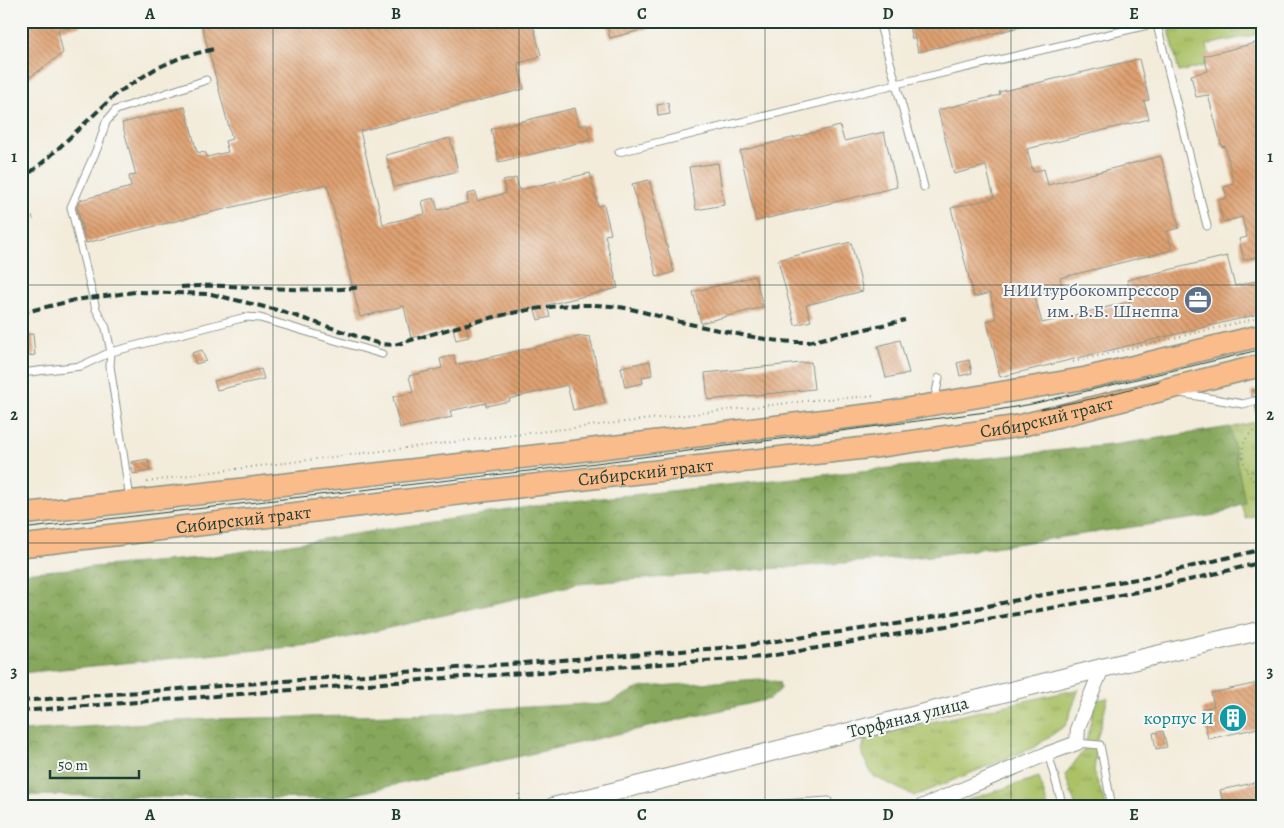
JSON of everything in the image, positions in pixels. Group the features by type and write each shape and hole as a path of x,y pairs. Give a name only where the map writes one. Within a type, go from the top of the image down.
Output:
{"main road":[{"name":"Сибирский тракт","path":"21,514 129,494 638,443 883,414 1086,378 1263,335"},
{"name":"Сибирский тракт","path":"21,546 593,478 874,447 1019,426 1160,389 1263,365"}],"street":[{"name":"Торфяная улица","path":"555,807 1102,668 1263,630"},
{"path":"921,807 1048,753 1077,743 1078,727 1102,668"}],"lane":[{"path":"879,21 924,187"},
{"path":"619,152 1165,21"},
{"path":"1156,22 1207,226"},
{"path":"129,494 110,366 111,352 106,328 96,309 71,207 99,144 106,122 116,110 206,80"},
{"path":"21,373 81,366 111,352 246,317 260,318 382,354"},
{"path":"933,405 939,378"},
{"path":"1160,389 1243,404 1254,401"},
{"path":"1077,743 1100,745 1112,807"},
{"path":"1048,753 1063,807"},
{"path":"739,807 828,801 829,807"}],"path":[{"path":"1067,364 1263,316"},
{"path":"129,494 195,474 814,400 879,396"},
{"path":"1263,427 1252,431 1245,441 1243,456 1251,478 1263,489"},
{"path":"1247,469 1258,473 1263,471"},
{"path":"518,794 521,804"}],"green space":[{"path":"1204,21 1263,21 1263,33 1207,45 1210,58 1207,65 1179,72 1169,29"},
{"path":"1263,420 1263,514 1245,518 1222,430"},
{"path":"1230,427 1245,502 1216,515 931,556 578,584 320,644 21,673 21,573 201,558 554,503 1120,444"},
{"path":"759,679 779,682 781,689 770,699 334,799 21,795 21,731 211,719 443,714 491,709 599,704 608,703 644,687"},
{"path":"1079,689 1066,725 1035,747 914,796 873,776 862,755 864,737"},
{"path":"1108,698 1097,739 1094,773 1107,807 1076,807 1065,775 1084,750 1096,700"},
{"path":"1039,777 1048,807 961,807 962,802"}],"building":[{"path":"21,21 80,21 81,26 58,30 63,53 21,84"},
{"path":"222,21 532,21 541,55 538,58 518,63 524,89 360,131 383,224 425,214 422,201 434,198 438,210 468,203 467,194 476,192 477,201 506,193 503,181 516,178 519,190 590,173 598,206 604,205 611,234 605,235 618,288 547,305 550,317 538,320 534,308 466,325 469,337 456,340 453,328 411,338 404,306 360,317 327,184 86,243 77,207 80,200 131,187 129,176 136,175 122,123 185,107 197,152 206,153 207,157 228,152 225,141 232,139 202,26"},
{"path":"606,21 662,21 662,25 610,38"},
{"path":"908,21 1027,21 1028,25 918,52 915,38 912,39"},
{"path":"1263,41 1263,255 1244,260 1239,239 1247,237 1242,217 1223,222 1218,200 1227,198 1224,187 1234,184 1225,146 1222,147 1208,95 1196,97 1191,75 1208,71 1204,56"},
{"path":"1139,59 1149,100 1144,101 1149,119 1027,149 1033,172 1044,169 1048,185 1161,156 1179,228 1167,231 1172,250 1060,278 1063,290 1035,297 1042,323 1132,301 1127,280 1227,256 1235,286 1263,279 1263,313 1000,377 987,321 996,319 990,293 974,297 951,208 994,198 986,166 954,174 938,110 1000,95 999,92"},
{"path":"668,103 670,114 658,116 657,105"},
{"path":"575,108 579,126 587,124 590,140 499,162 491,129"},
{"path":"840,126 844,141 884,132 897,187 756,221 740,151"},
{"path":"450,138 458,171 394,187 386,155"},
{"path":"718,163 724,205 696,210 689,167"},
{"path":"649,180 674,272 657,277 632,184"},
{"path":"851,242 863,291 806,305 811,321 795,325 778,260"},
{"path":"755,276 763,307 701,323 693,292"},
{"path":"33,334 35,355 21,357 21,335"},
{"path":"582,336 590,337 605,403 573,410 567,385 509,399 510,401 486,406 486,403 450,411 452,417 400,428 393,397 413,392 409,376 442,368 440,359 454,355 456,365"},
{"path":"900,340 909,373 886,378 878,346"},
{"path":"202,350 206,361 196,364 192,353"},
{"path":"969,360 972,373 960,376 957,363"},
{"path":"650,361 652,375 642,377 643,383 625,387 621,367"},
{"path":"811,362 814,389 708,400 705,373"},
{"path":"261,369 264,379 217,390 214,381"},
{"path":"1263,389 1263,423 1259,423 1255,406 1259,400 1257,397 1252,396 1251,391"},
{"path":"148,459 150,471 133,474 131,462"},
{"name":"корпус И","path":"1263,682 1263,727 1208,739 1202,709 1214,706 1211,693"},
{"path":"1163,731 1167,747 1156,749 1153,733"},
{"path":"1263,781 1263,807 1224,807 1220,790"}],"tram line":[{"path":"21,529 581,465 986,412 1032,404 1263,349"},
{"path":"1041,409 1096,398 1160,381"}],"railway":[{"path":"21,180 47,159 116,94 155,69 182,57 214,49"},
{"path":"21,221 33,218"},
{"path":"181,287 226,286 316,290 361,287"},
{"path":"21,313 75,300 135,292 211,294 281,311 380,344 394,345 505,315 561,306 590,305 624,308 740,335 796,342 808,342 905,320"},
{"path":"21,701 734,647 903,623 1042,595 1148,577 1263,549"},
{"path":"21,711 434,679 764,657 1152,589 1263,562"}],"place":[{"name":"НИИтурбокомпрессор им. В.Б. Шнеппа","path":"1198,300"},
{"name":"корпус И","path":"1233,718"}]}
